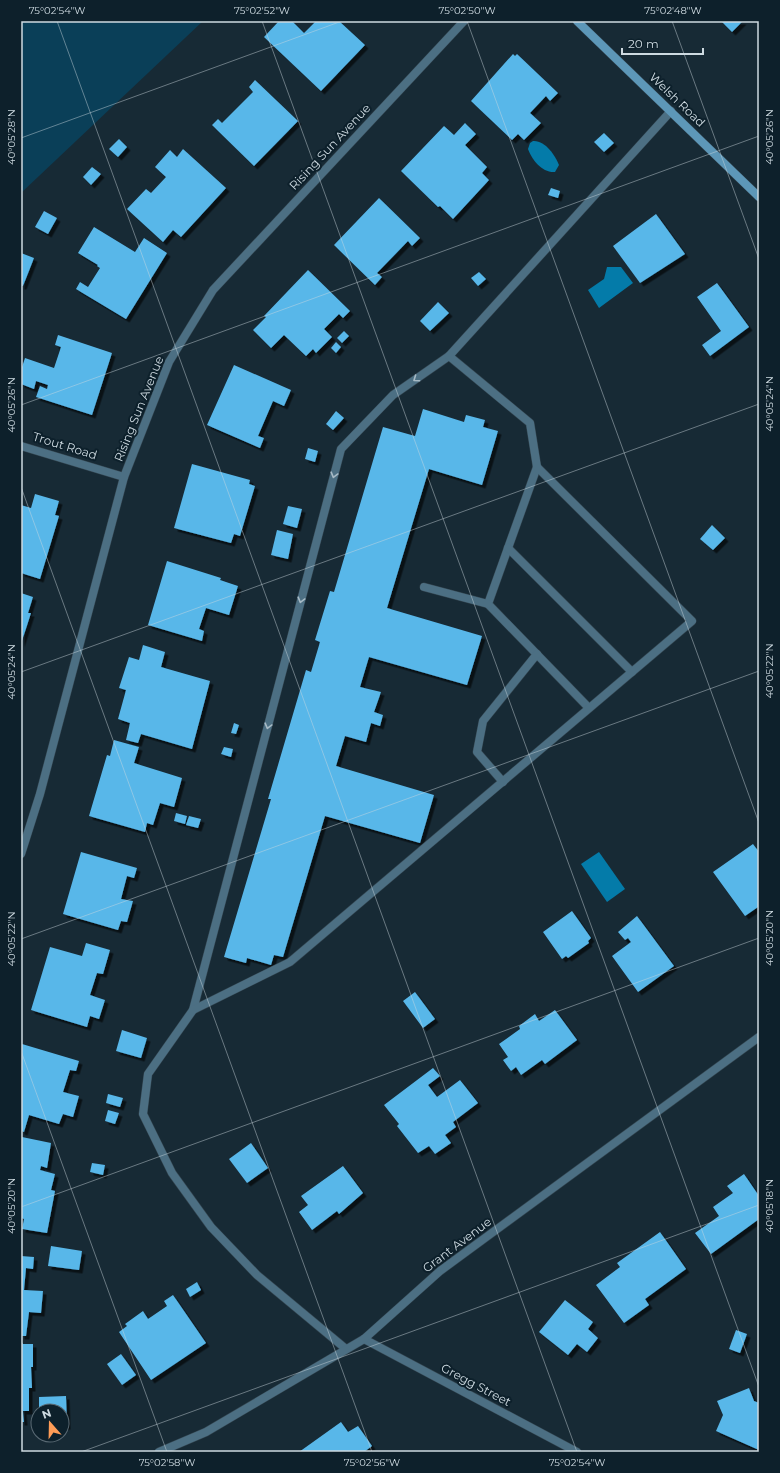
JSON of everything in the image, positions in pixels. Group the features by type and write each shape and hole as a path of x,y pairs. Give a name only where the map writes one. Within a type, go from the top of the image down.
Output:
{"main road":[{"name":"Welsh Road","path":"577,21 759,197"}],"street":[{"name":"Rising Sun Avenue","path":"21,854 40,794 124,477 169,362 213,290 464,21"},
{"path":"346,1350 257,1275 211,1227 172,1173 143,1114 148,1074 193,1010 341,450 393,395 448,356 671,111"},
{"path":"448,356 530,423 537,467 488,604"},
{"name":"Trout Road","path":"21,446 124,477"},
{"path":"193,1010 290,962 692,621 537,467"},
{"path":"508,548 632,672"},
{"path":"424,587 488,604 590,708"},
{"path":"503,782 477,752 483,721 537,654"},
{"name":"Grant Avenue","path":"159,1452 206,1432 364,1339 440,1271 759,1037"},
{"name":"Gregg Street","path":"364,1339 577,1452"}],"shaded area":[{"path":"21,21 203,21 21,193"},
{"path":"533,141 542,143 555,157 559,165 555,172 550,172 542,168 532,157 528,149 530,143"},
{"path":"607,267 621,267 633,283 599,308 588,290 604,279"},
{"path":"599,852 625,889 607,902 581,864"}],"building":[{"path":"279,21 292,21 304,33 316,21 339,21 365,45 321,91 264,37"},
{"path":"721,21 743,21 732,32"},
{"path":"513,54 515,56 517,54 558,93 550,101 546,96 530,113 541,123 524,140 518,134 512,140 471,101"},
{"path":"255,80 298,121 254,166 212,125 218,119 222,123 253,92 249,87"},
{"path":"465,123 476,134 465,145 487,167 482,173 489,180 453,219 440,206 438,207 401,171 444,126 454,135"},
{"path":"604,133 614,143 604,152 594,142"},
{"path":"119,139 127,147 118,157 109,149"},
{"path":"183,149 226,188 181,237 173,230 163,242 127,209 146,189 151,193 166,177 155,167 170,150 177,157"},
{"path":"92,167 101,174 91,185 83,177"},
{"path":"551,188 560,191 558,198 548,195"},
{"path":"379,198 420,238 412,246 408,241 377,273 382,277 375,285 334,245"},
{"path":"44,211 57,218 48,234 35,227"},
{"path":"656,214 685,254 640,283 613,246"},
{"path":"94,227 135,252 144,238 167,253 126,319 76,289 80,282 88,287 100,268 97,266 98,265 78,253"},
{"path":"21,253 34,258 23,286 21,286"},
{"path":"308,270 350,311 343,318 339,314 324,329 332,337 316,353 313,349 306,356 284,335 271,348 253,330 266,317 264,316"},
{"path":"479,272 486,279 478,286 471,278"},
{"path":"717,283 749,327 710,356 702,345 721,331 697,297"},
{"path":"438,302 449,313 430,331 420,321"},
{"path":"344,331 349,336 342,343 337,338"},
{"path":"58,335 112,353 92,415 36,397 40,386 47,389 48,385 36,381 34,389 21,384 21,370 25,358 54,368 61,347 55,345"},
{"path":"336,342 341,347 336,353 331,348"},
{"path":"234,365 291,390 284,406 273,401 258,436 264,438 260,448 207,425"},
{"path":"423,409 464,422 466,415 485,420 483,427 498,431 482,485 429,469 387,608 482,636 467,685 369,657 360,687 381,692 374,712 383,715 380,726 371,723 366,742 345,736 336,766 434,795 420,843 325,816 283,957 274,955 271,965 247,958 246,963 224,957 271,799 268,799 306,670 311,672 320,642 315,640 330,591 334,592 383,427 415,436"},
{"path":"336,411 344,418 333,430 326,424"},
{"path":"308,448 318,451 315,462 305,459"},
{"path":"192,464 250,480 249,484 255,486 240,536 234,534 231,543 174,528"},
{"path":"35,494 59,501 55,515 59,516 40,579 21,573 21,505 31,508"},
{"path":"288,506 302,509 297,528 283,524"},
{"path":"712,525 725,538 713,550 700,539"},
{"path":"277,530 293,534 288,559 271,555"},
{"path":"167,561 221,578 220,580 238,586 229,615 206,608 199,629 204,631 202,641 148,625"},
{"path":"21,593 33,597 28,613 31,613 21,644"},
{"path":"143,645 165,652 161,667 210,681 192,749 141,734 138,743 126,740 130,723 118,719 126,690 119,688 129,657 139,660"},
{"path":"234,723 239,725 236,734 231,733"},
{"path":"114,740 139,747 134,763 182,778 174,807 160,803 153,825 147,823 145,832 89,816 107,755 110,756"},
{"path":"224,747 233,749 231,757 221,754"},
{"path":"176,813 187,816 185,824 174,821"},
{"path":"189,816 201,819 198,828 186,825"},
{"path":"753,844 759,852 759,908 758,907 745,916 713,872"},
{"path":"81,852 137,868 134,878 127,876 121,899 133,901 127,922 121,921 118,930 63,914"},
{"path":"572,911 591,938 588,941 589,943 568,958 566,956 562,959 543,932"},
{"path":"637,916 674,966 638,992 612,956 631,942 628,938 625,940 618,932"},
{"path":"86,943 110,950 103,974 97,973 90,995 105,1000 99,1019 90,1016 87,1027 31,1010 50,947 82,956"},
{"path":"415,992 435,1019 423,1028 403,1001"},
{"path":"555,1010 577,1040 545,1064 542,1060 521,1075 516,1067 511,1071 503,1060 508,1057 499,1044 520,1029 519,1026 535,1014 539,1021"},
{"path":"122,1030 147,1038 141,1058 116,1051"},
{"path":"22,1044 79,1061 76,1071 70,1070 63,1092 79,1096 73,1117 63,1114 59,1124 29,1115 24,1132 21,1131"},
{"path":"433,1068 440,1076 428,1085 437,1097 460,1080 478,1103 453,1122 456,1127 445,1135 451,1143 435,1154 429,1146 418,1153 397,1126 399,1124 384,1105"},
{"path":"108,1094 123,1098 120,1107 106,1103"},
{"path":"108,1110 119,1113 115,1124 105,1121"},
{"path":"22,1137 51,1143 47,1168 41,1166 40,1170 55,1174 51,1190 55,1191 47,1233 22,1229 24,1219 21,1218"},
{"path":"251,1143 268,1168 247,1183 229,1159"},
{"path":"92,1163 105,1165 103,1175 90,1172"},
{"path":"343,1166 363,1193 339,1214 337,1211 312,1230 299,1212 308,1205 301,1196"},
{"path":"744,1174 759,1196 759,1219 711,1254 695,1233 719,1216 713,1207 733,1193 727,1186"},
{"path":"660,1232 686,1269 645,1299 649,1305 624,1323 596,1285 620,1267 617,1263"},
{"path":"51,1246 82,1251 79,1270 48,1266"},
{"path":"21,1256 34,1257 33,1269 26,1268 24,1290 43,1291 41,1313 29,1312 26,1336 21,1336"},
{"path":"197,1282 201,1290 190,1297 186,1289"},
{"path":"173,1295 206,1343 151,1380 119,1332 127,1326 125,1324 143,1311 148,1319 167,1306 164,1301"},
{"path":"565,1300 593,1322 588,1329 598,1338 587,1352 577,1344 568,1355 539,1332"},
{"path":"736,1330 747,1334 740,1353 729,1349"},
{"path":"21,1341 23,1344 33,1344 33,1367 31,1367 32,1388 29,1388 29,1411 23,1411 24,1422 21,1422"},
{"path":"121,1354 136,1375 122,1385 107,1364"},
{"path":"749,1388 754,1401 759,1403 759,1450 716,1431 723,1415 717,1401"},
{"path":"66,1396 66,1403 39,1403 39,1397"},
{"path":"341,1422 348,1432 358,1426 372,1446 364,1452 299,1452"}]}
